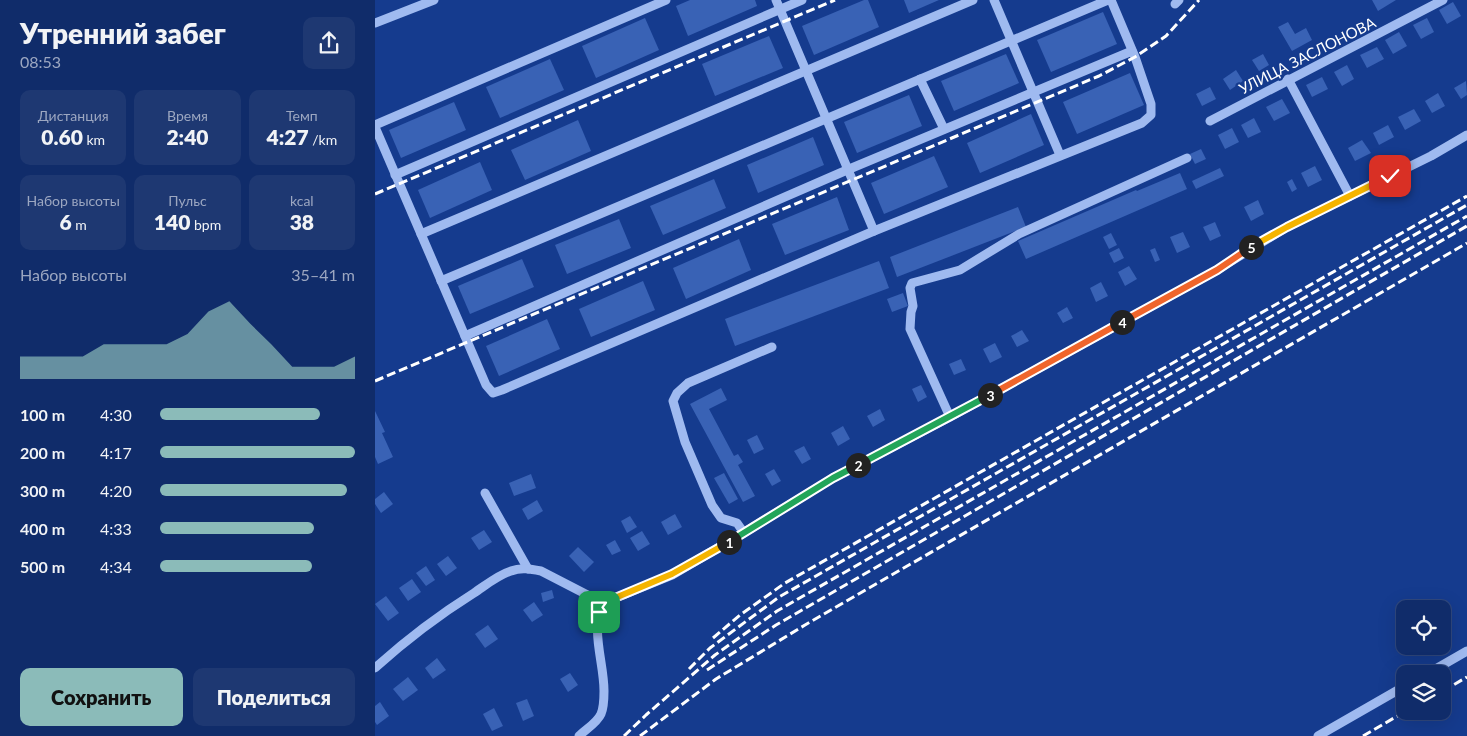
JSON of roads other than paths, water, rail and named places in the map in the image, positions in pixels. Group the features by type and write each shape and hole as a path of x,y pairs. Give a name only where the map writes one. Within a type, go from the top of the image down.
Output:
{"street":[{"path":"375,23 434,0"},
{"path":"441,281 1109,0 1132,50 1151,104 1151,114 1141,123 874,231 503,390 493,392 486,385 395,175 375,126 666,0"},
{"path":"776,0 874,231"},
{"path":"395,175 802,0"},
{"path":"421,234 973,0"},
{"path":"994,0 1060,155"},
{"name":"УЛИЦА ЗАСЛОНОВА","path":"1210,120 1443,0"},
{"path":"465,336 847,170 1132,50"},
{"path":"920,79 944,129"},
{"path":"1288,79 1349,196"},
{"path":"579,736 598,719 604,705 604,677 596,629 599,612 603,603 672,574 744,533 833,478 950,417 1217,270 1287,227 1431,156 1467,135"},
{"path":"950,417 910,329 913,306 909,288 912,283 960,270 1019,234 1187,158"},
{"path":"744,533 737,523 721,518 712,505 685,442 673,401 677,393 688,383 772,348"},
{"path":"485,493 528,569"},
{"path":"375,668 406,640 502,574 512,570 528,569 541,571 603,603"},
{"path":"1443,665 1467,651"},
{"path":"1318,736 1396,691"}],"railway":[{"path":"375,194 835,0"},
{"path":"375,381 1099,76 1135,57 1166,36 1199,0"},
{"path":"713,638 740,615 785,583 1467,196"},
{"path":"689,669 710,648 779,597 1467,205"},
{"path":"624,736 715,655 777,611 1467,216"},
{"path":"707,670 776,625 1467,226"},
{"path":"640,736 716,679 805,625 1467,243"},
{"path":"1451,686 1467,677"},
{"path":"1363,736 1396,717"}]}
